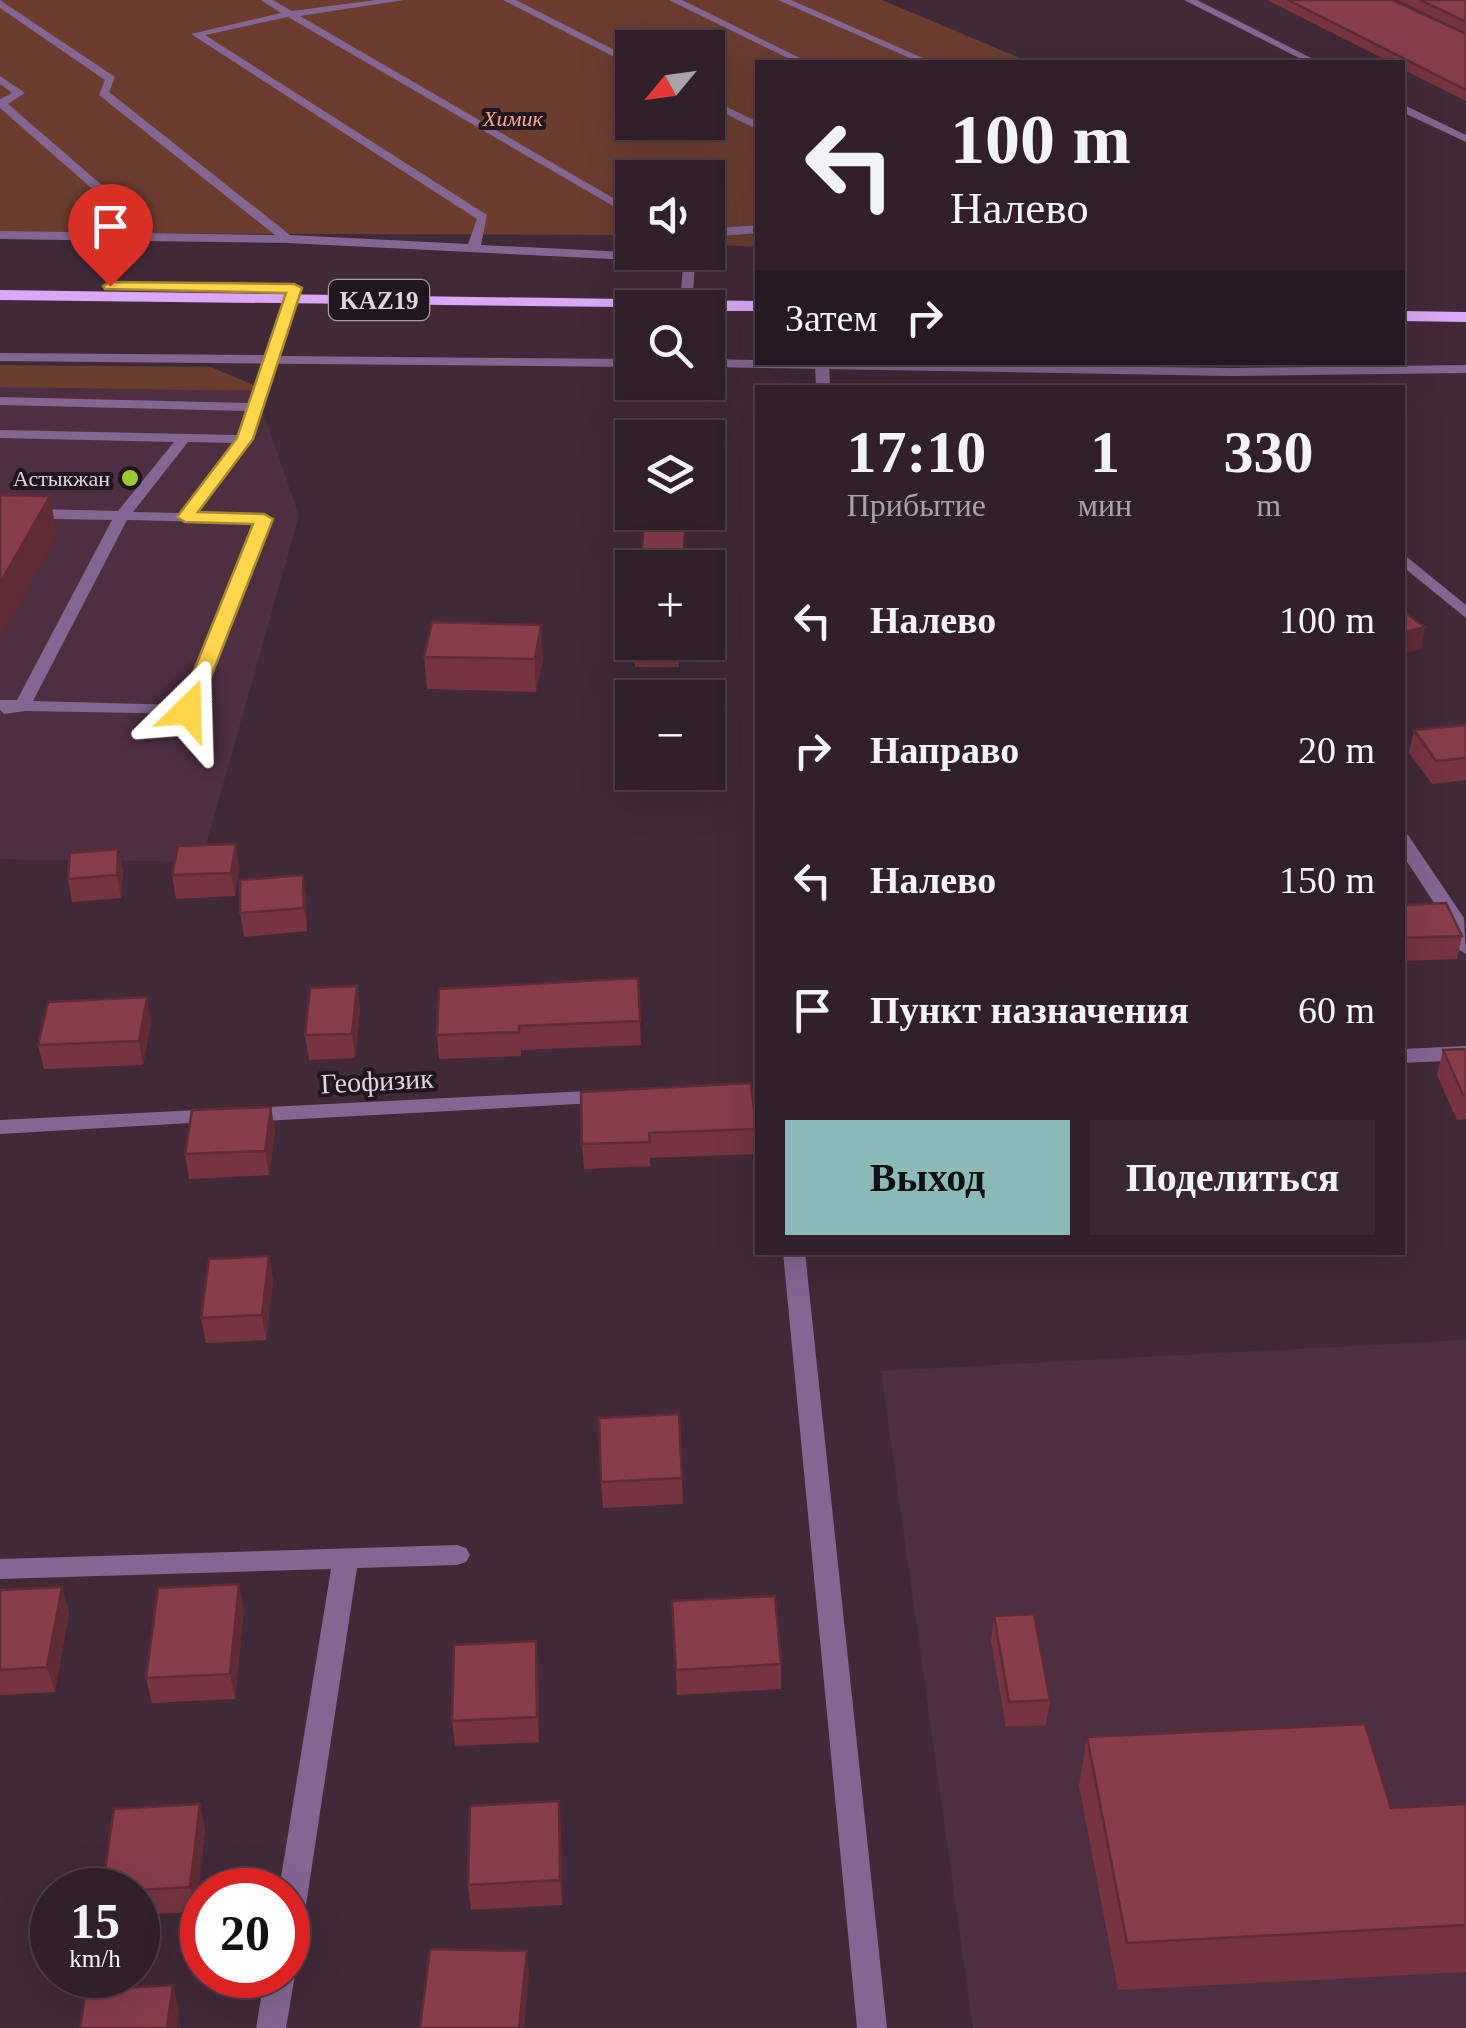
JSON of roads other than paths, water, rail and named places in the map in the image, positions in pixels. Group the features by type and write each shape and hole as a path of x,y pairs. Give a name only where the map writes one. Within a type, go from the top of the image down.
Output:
{"highway":[{"name":"KAZ19","path":"0,284 292,294"},
{"name":"KAZ19","path":"725,296 755,294"},
{"name":"KAZ19","path":"0,295 615,298"},
{"path":"1405,302 1466,303"},
{"name":"KAZ19","path":"725,303 755,306"},
{"path":"1405,316 1466,317"}],"street":[{"path":"266,0 615,204"},
{"path":"398,0 290,14 196,34 483,218 473,249"},
{"path":"508,0 615,54"},
{"path":"674,0 799,60"},
{"path":"783,0 921,60"},
{"path":"1189,0 1310,60"},
{"path":"0,4 111,79 103,93 287,239"},
{"path":"0,79 20,94 1,103 136,221 137,240"},
{"path":"1405,108 1466,139"},
{"path":"725,110 755,124"},
{"path":"725,232 755,230"},
{"path":"4,231 137,240 287,239 615,255"},
{"path":"185,517 244,439 292,294"},
{"path":"0,357 615,362"},
{"path":"725,363 755,363"},
{"path":"913,365 1231,372 1466,369"},
{"path":"1435,371 1466,384"},
{"path":"1231,372 1243,385"},
{"path":"0,401 255,408"},
{"path":"0,434 244,439"},
{"path":"0,714 22,706 122,516 185,438"},
{"path":"0,514 264,519 188,710 0,706"},
{"path":"1405,561 1466,613"},
{"path":"1405,844 1454,918 1466,948"},
{"path":"1405,1056 1466,1053"},
{"name":"Геофизик","path":"0,1127 638,1095"},
{"path":"794,1255 872,2028"},
{"path":"0,1569 457,1554"},
{"path":"297,1868 346,1556"},
{"path":"271,2028 276,1998"}],"place":[{"name":"Астыкжан","path":"130,478"}],"park label":[{"name":"Химик","path":"513,118"}]}
